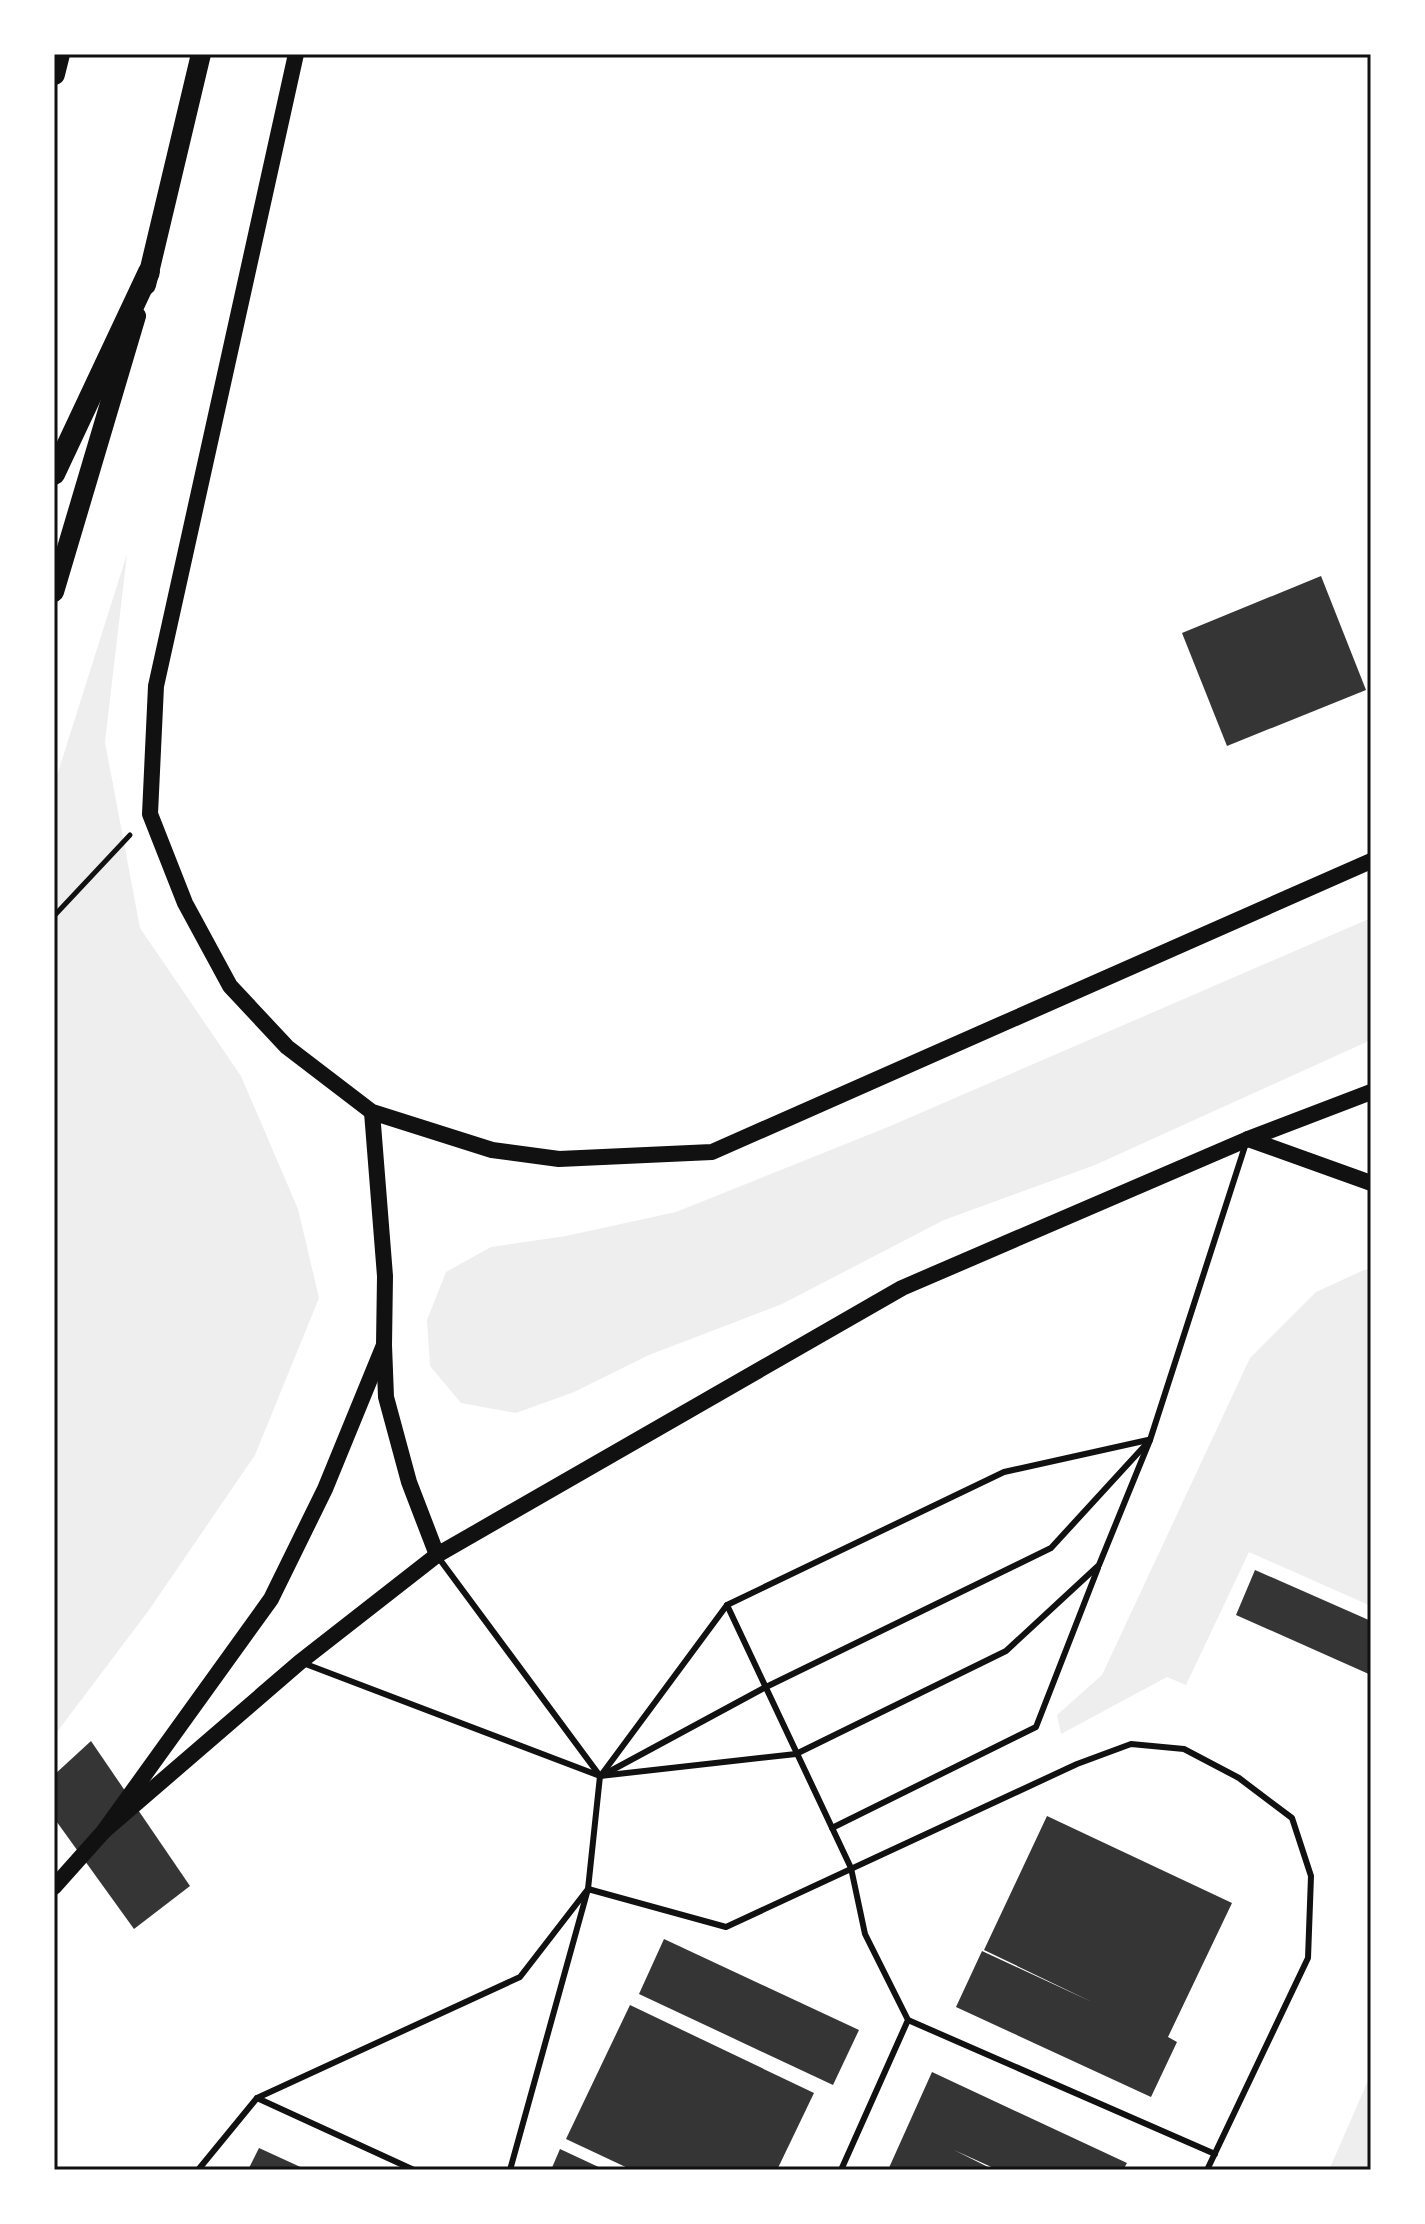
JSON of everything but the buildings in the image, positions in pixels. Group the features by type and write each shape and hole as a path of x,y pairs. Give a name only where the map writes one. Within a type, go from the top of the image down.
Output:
{"highway":[{"path":"54,74 59,54"},
{"path":"54,474 149,272"}],"main road":[{"path":"54,592 149,272 201,54"},
{"path":"192,95 211,54"},
{"path":"296,54 156,686 150,814 185,903 230,986 287,1047 372,1112 492,1150 559,1159 712,1152 1371,861"},
{"path":"104,1831 300,1662 437,1555 902,1288 1248,1139 1371,1092"},
{"path":"372,1112 385,1276 386,1397 409,1482 437,1555"},
{"path":"1248,1139 1371,1183"},
{"path":"54,1887 104,1831 271,1599 325,1489 384,1345"}],"lane":[{"path":"832,1828 1036,1727 1150,1440 1248,1139"},
{"path":"510,2170 588,1889 600,1776 727,1605 1004,1472 1150,1440"},
{"path":"600,1776 764,1688 1051,1548 1150,1440"},
{"path":"437,1555 600,1776"},
{"path":"300,1662 600,1776 796,1754 1006,1651 1099,1565"},
{"path":"727,1605 851,1868 865,1934 908,2020 1215,2154"},
{"path":"588,1889 726,1927 1077,1764 1131,1744 1184,1749 1239,1778 1292,1818 1311,1876 1308,1958 1207,2170"},
{"path":"198,2170 257,2098 520,1977 588,1889"},
{"path":"841,2170 908,2020"},
{"path":"257,2098 414,2170"}],"path":[{"path":"54,916 150,814"}],"shaded area":[{"path":"127,554 105,742 140,928 241,1076 298,1209 319,1298 255,1455 149,1610 54,1736 54,785"},
{"path":"1371,918 1371,1040 1095,1165 944,1220 782,1304 649,1355 574,1392 516,1413 461,1403 430,1366 427,1320 446,1272 491,1247 566,1236 676,1212 888,1127"},
{"path":"1371,1269 1371,1606 1249,1552 1186,1685 1167,1677 1061,1734 1057,1715 1102,1675 1250,1358 1316,1292"},
{"path":"1371,2074 1371,2170 1329,2170"}]}
